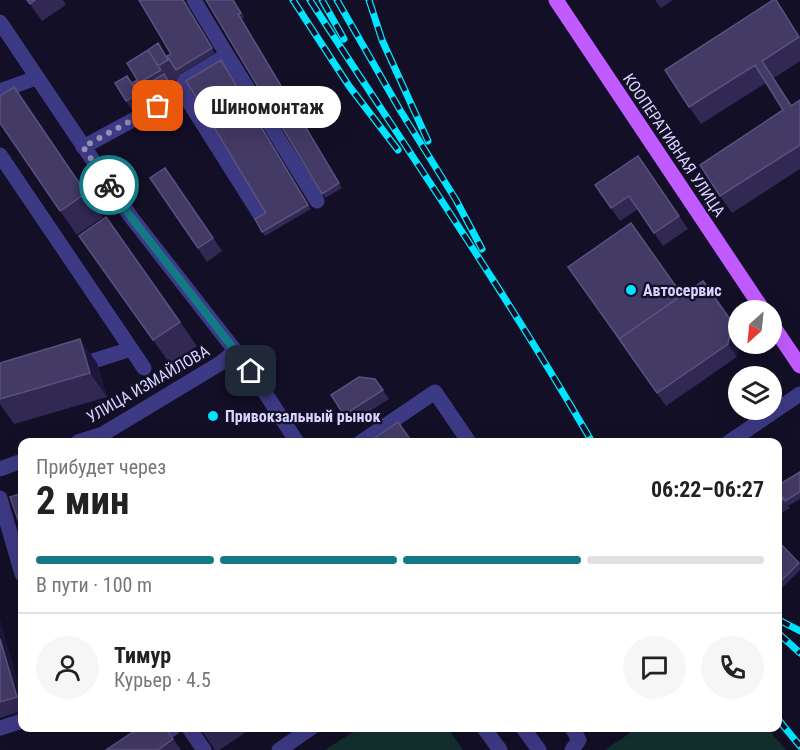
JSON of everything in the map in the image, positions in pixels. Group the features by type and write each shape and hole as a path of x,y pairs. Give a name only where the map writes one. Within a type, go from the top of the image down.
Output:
{"main road":[{"name":"КООПЕРАТИВНАЯ УЛИЦА","path":"556,0 756,300"},
{"path":"782,339 800,366"}],"street":[{"path":"194,0 316,201"},
{"path":"0,22 131,217 303,438"},
{"path":"83,147 179,95 184,81 227,56"},
{"path":"0,91 36,78"},
{"path":"182,91 261,216"},
{"path":"0,155 144,368"},
{"path":"66,369 131,349"},
{"name":"УЛИЦА ИЗМАЙЛОВА","path":"90,438 103,434 219,364 234,352"},
{"path":"256,380 294,438"},
{"path":"367,438 435,392 466,438"},
{"path":"735,438 800,394"},
{"path":"0,469 18,462"},
{"path":"0,498 18,560"},
{"path":"0,728 18,722"},
{"path":"141,750 167,732"},
{"path":"192,732 204,750"},
{"path":"279,750 305,732"},
{"path":"487,732 500,750"},
{"path":"526,732 539,750"},
{"path":"572,750 579,740 574,732"}],"green space":[{"path":"353,732 451,732 463,750 325,750"},
{"path":"631,732 770,732 786,750 605,750"}],"building":[{"path":"139,0 183,0 212,48 176,70 167,56 171,54"},
{"path":"206,0 233,0 241,13 238,14 339,183 322,194"},
{"path":"776,0 799,37 762,61 791,106 800,100 800,145 720,196 700,165 783,110 755,65 689,107 665,70"},
{"path":"158,43 168,60 158,66 148,50"},
{"path":"148,50 161,70 139,83 127,63"},
{"path":"221,60 308,205 262,232 255,219 266,213 186,81"},
{"path":"164,74 169,82 141,99 132,83 137,80 142,87"},
{"path":"127,76 138,94 126,101 115,83"},
{"path":"14,87 86,193 60,211 0,123 0,96"},
{"path":"638,156 679,216 654,233 629,196 611,208 595,185"},
{"path":"165,168 213,238 198,248 150,178"},
{"path":"106,217 180,322 153,340 79,236"},
{"name":"Автосервис","path":"631,223 682,295 619,339 568,267"},
{"name":"Автосервис","path":"703,281 728,316 728,344 657,393 619,339"},
{"path":"80,339 90,373 0,399 0,363"},
{"path":"359,377 375,379 383,390 344,415 331,395"},
{"path":"398,422 409,438 375,438"},
{"path":"800,472 800,492 785,501 782,496 782,483"},
{"path":"18,494 18,520 10,497"},
{"path":"782,545 799,563 782,580"},
{"path":"0,639 17,697 0,702"},
{"path":"133,732 168,732 173,739 158,750 106,750"}],"railway":[{"path":"293,0 349,86 398,150"},
{"path":"310,0 490,275 590,438"},
{"path":"322,0 344,39"},
{"path":"337,0 400,110 456,200 482,249"},
{"path":"369,0 382,40 428,141"},
{"path":"782,622 800,631"},
{"path":"782,637 800,653"},
{"path":"782,724 800,746"}],"way so far":[{"path":"109,185 83,147 158,106"}],"place":[{"name":"Шиномонтаж","path":"158,106"},
{"name":"Автосервис","path":"631,290"},
{"name":"Привокзальный рынок","path":"213,416"}],"route":[{"path":"109,185 234,352 251,371"}]}
